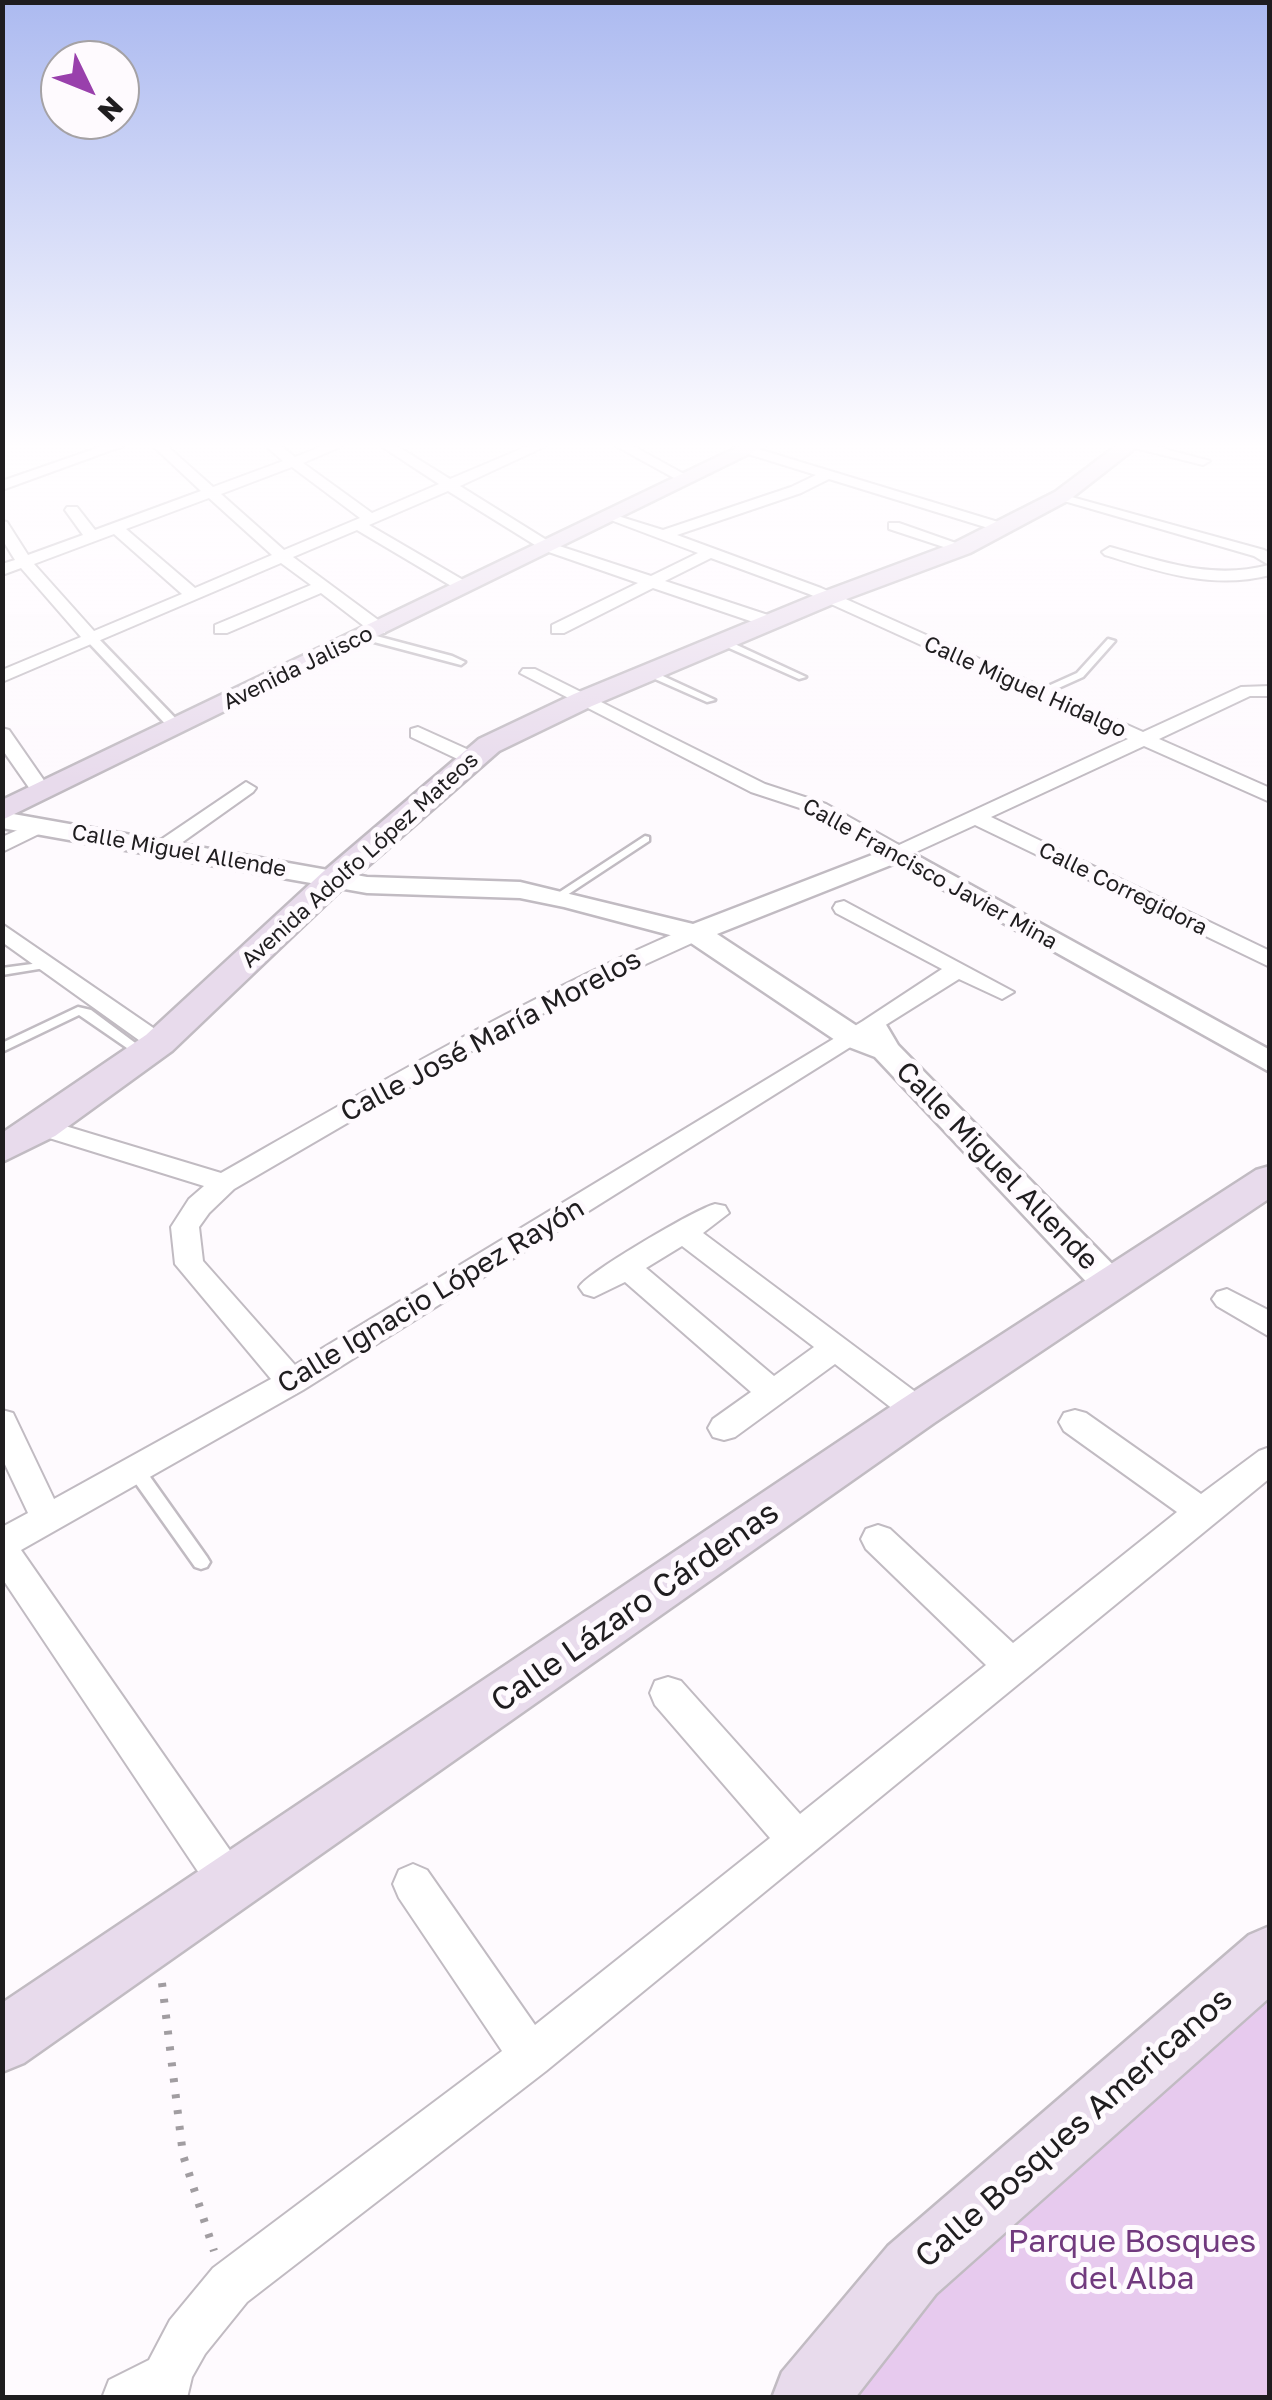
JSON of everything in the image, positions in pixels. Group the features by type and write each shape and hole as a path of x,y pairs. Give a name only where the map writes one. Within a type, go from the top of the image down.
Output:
{"main road":[{"name":"Avenida Jalisco","path":"2,812 525,558"},
{"name":"Avenida Adolfo López Mateos","path":"2,1150 42,1127 152,1048 335,878 489,746 583,700 935,558"},
{"name":"Calle Lázaro Cárdenas","path":"2,2041 918,1411 1269,1178"},
{"name":"Calle Bosques Americanos","path":"808,2398 912,2270 1270,1956"}],"street":[{"path":"22,558 177,728"},
{"path":"2,570 34,558"},
{"path":"150,558 194,596"},
{"path":"2,677 281,558"},
{"path":"284,558 372,632"},
{"path":"420,558 464,587"},
{"path":"582,558 771,622"},
{"path":"558,629 699,558"},
{"name":"Calle Miguel Hidalgo","path":"731,558 815,590 826,599 1270,796"},
{"path":"1130,558 1183,574 1246,576 1270,570"},
{"path":"221,629 321,587"},
{"name":"Calle Francisco Javier Mina","path":"529,673 758,788 818,808 1270,1064"},
{"name":"Calle José María Morelos","path":"292,1382 189,1264 184,1227 198,1206 224,1182 615,965 898,853 1144,738 1264,690"},
{"path":"418,733 473,759"},
{"path":"2,734 42,792"},
{"path":"163,847 246,788"},
{"name":"Calle Corregidora","path":"976,818 1270,960"},
{"name":"Calle Miguel Allende","path":"2,820 367,884 520,890 651,924 708,929 870,1038 1108,1282"},
{"path":"2,846 38,827"},
{"path":"844,908 1002,992"},
{"path":"2,931 152,1048"},
{"name":"Calle Ignacio López Rayón","path":"2,1546 292,1382 870,1038 958,969"},
{"path":"42,1127 224,1182"},
{"path":"594,1287 715,1213"},
{"path":"683,1232 918,1411"},
{"path":"626,1267 773,1393"},
{"path":"1227,1299 1270,1326"},
{"path":"724,1428 836,1347"},
{"path":"2,1422 47,1518"},
{"path":"1075,1422 1201,1512"},
{"path":"151,2391 192,2330 230,2285 532,2056 1270,1460"},
{"path":"878,1539 1012,1666"},
{"path":"2,1546 232,1886"},
{"path":"668,1693 797,1840"},
{"path":"413,1884 532,2056"}],"lane":[{"path":"372,632 461,662"},
{"path":"723,642 802,678"},
{"path":"1040,693 1080,675 1111,642"},
{"path":"649,673 710,700"},
{"path":"557,897 645,838"},
{"path":"2,972 46,966"},
{"path":"2,1048 78,1011 152,1048"},
{"path":"134,1469 201,1562"}],"path":[{"path":"158,1936 167,2035 188,2172 204,2230 230,2285"}],"green space":[{"name":"Parque Bosques del Alba","path":"1269,1956 1269,2397 808,2398"}]}
